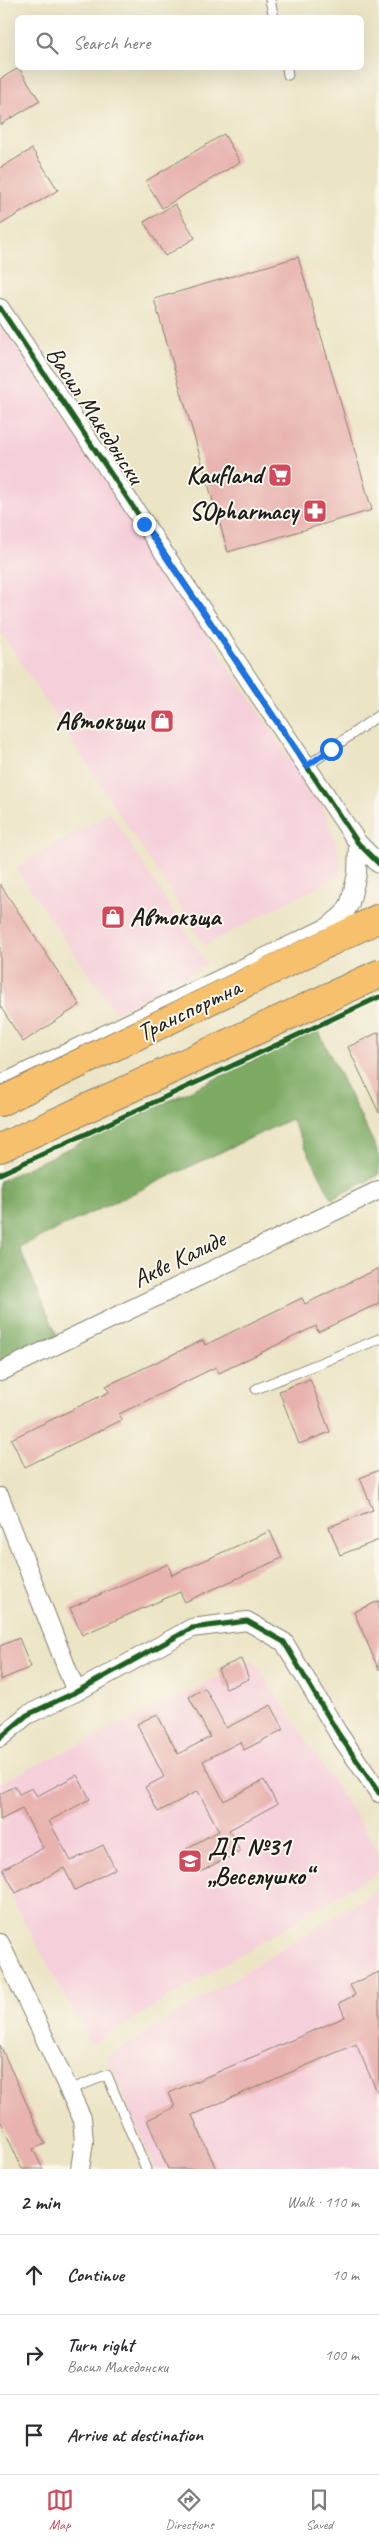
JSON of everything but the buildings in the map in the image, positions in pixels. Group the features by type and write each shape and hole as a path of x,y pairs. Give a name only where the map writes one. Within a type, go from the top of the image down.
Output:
{"main road":[{"name":"Транспортна","path":"0,1102 379,918"},
{"name":"Транспортна","path":"0,1148 379,974"}],"street":[{"name":"Васил Македонски","path":"0,308 358,843 379,864"},
{"path":"327,943 350,903 357,874 358,843"},
{"name":"Акве Калиде","path":"0,1372 379,1190"},
{"path":"0,1498 76,1692"},
{"path":"0,1738 27,1716 76,1692 192,1628 247,1621 284,1642 338,1733 379,1793"},
{"path":"0,1943 82,2118 84,2142 80,2169"}],"lane":[{"path":"270,0 273,15"},
{"path":"307,766 379,715"},
{"path":"0,1080 326,923 350,903"},
{"path":"249,960 281,965"},
{"path":"256,1389 379,1339"},
{"path":"69,2090 107,2075 146,2169"}],"shaded area":[{"name":"Автокъщи","path":"0,322 324,810 338,850 340,875 205,945 0,631"},
{"name":"Автокъща","path":"110,812 207,965 115,1012 16,868"},
{"name":"ДГ №31 „Веселушко“","path":"253,1660 379,1851 379,1871 91,2045 0,1876 0,1783"},
{"path":"379,1889 379,2169 155,2169 107,2057"}],"green space":[{"path":"318,1030 379,1154 379,1175 332,1199 291,1119 19,1247 61,1345 0,1374 0,1181"}],"cycle path":[{"path":"0,308 358,843 379,864"},
{"path":"0,1174 379,997"},
{"path":"0,1738 27,1715 76,1692 192,1628 247,1621 284,1642 338,1733 379,1793"}],"place":[{"name":"Kaufland","path":"280,475"},
{"name":"SOpharmacy","path":"315,511"},
{"name":"Автокъщи","path":"162,721"},
{"name":"Автокъща","path":"113,917"},
{"name":"ДГ №31 „Веселушко“","path":"190,1861"}],"route":[{"path":"144,524 307,766 331,749"}]}
